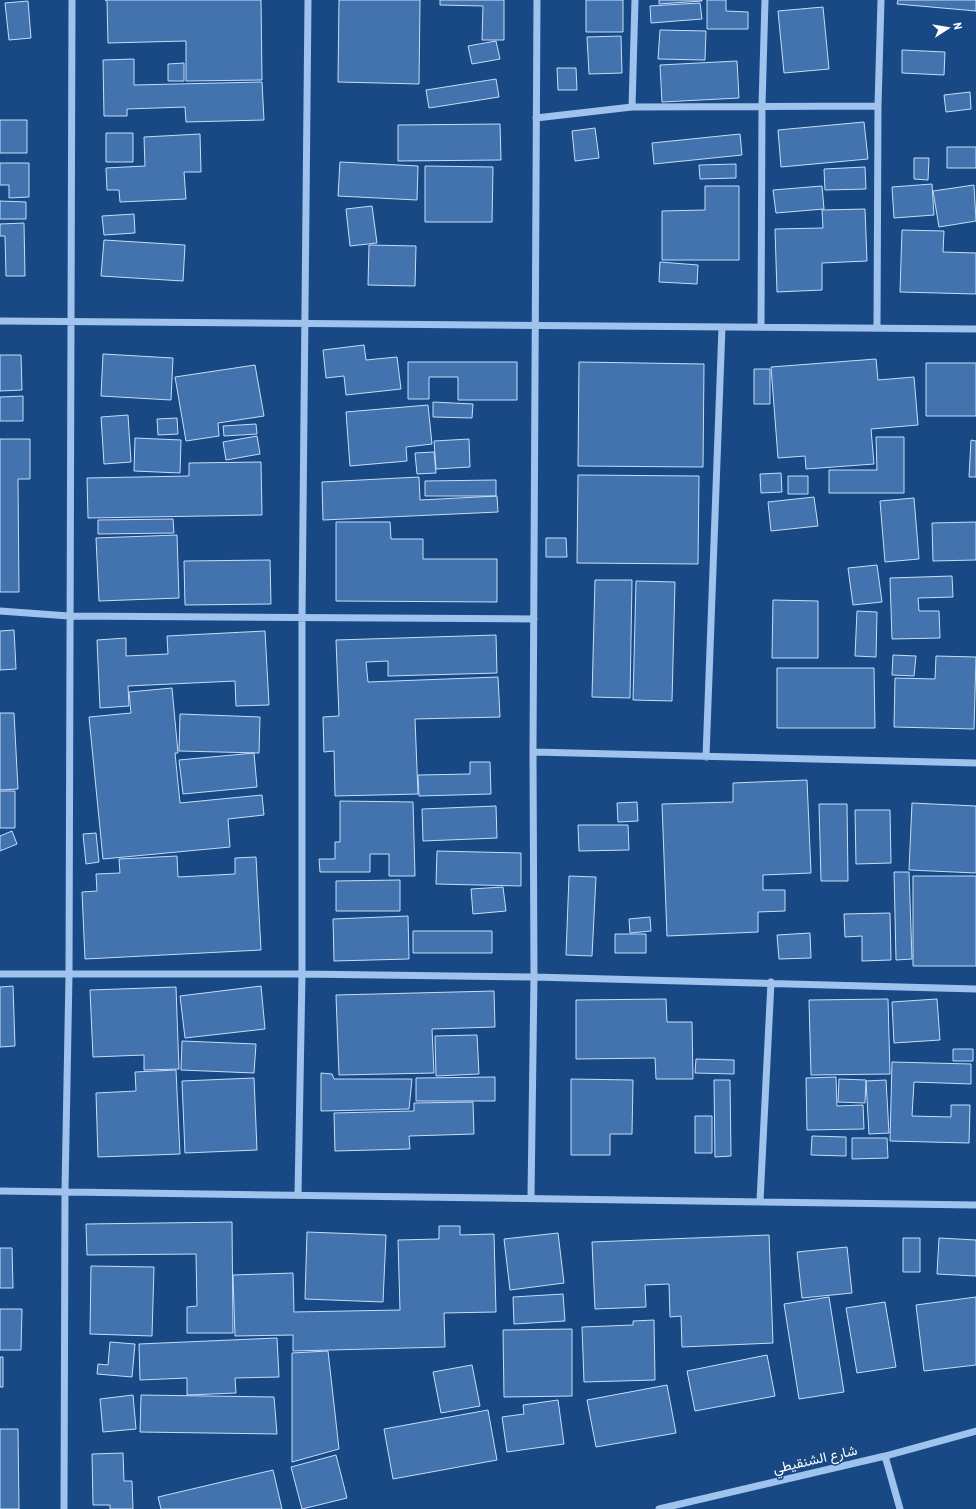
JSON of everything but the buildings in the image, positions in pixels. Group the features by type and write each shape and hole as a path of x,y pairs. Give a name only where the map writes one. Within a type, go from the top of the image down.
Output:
{"street":[{"path":"64,1509 65,1190 69,975 72,0"},
{"path":"298,1194 302,974 302,618 308,0"},
{"path":"531,1197 534,977 533,752 537,0"},
{"path":"632,107 634,0"},
{"path":"761,327 762,105 765,0"},
{"path":"877,328 878,106 881,0"},
{"path":"536,118 632,107 762,105 878,106"},
{"path":"0,320 976,329"},
{"path":"706,756 722,327"},
{"path":"0,611 69,616 534,619"},
{"path":"533,752 976,763"},
{"path":"0,974 302,974 534,977 976,988"},
{"path":"760,1201 771,982"},
{"path":"0,1191 65,1190 976,1205"},
{"name":"شارع الشنقيطي","path":"659,1509 885,1456 976,1431"},
{"path":"885,1456 900,1509"}]}
